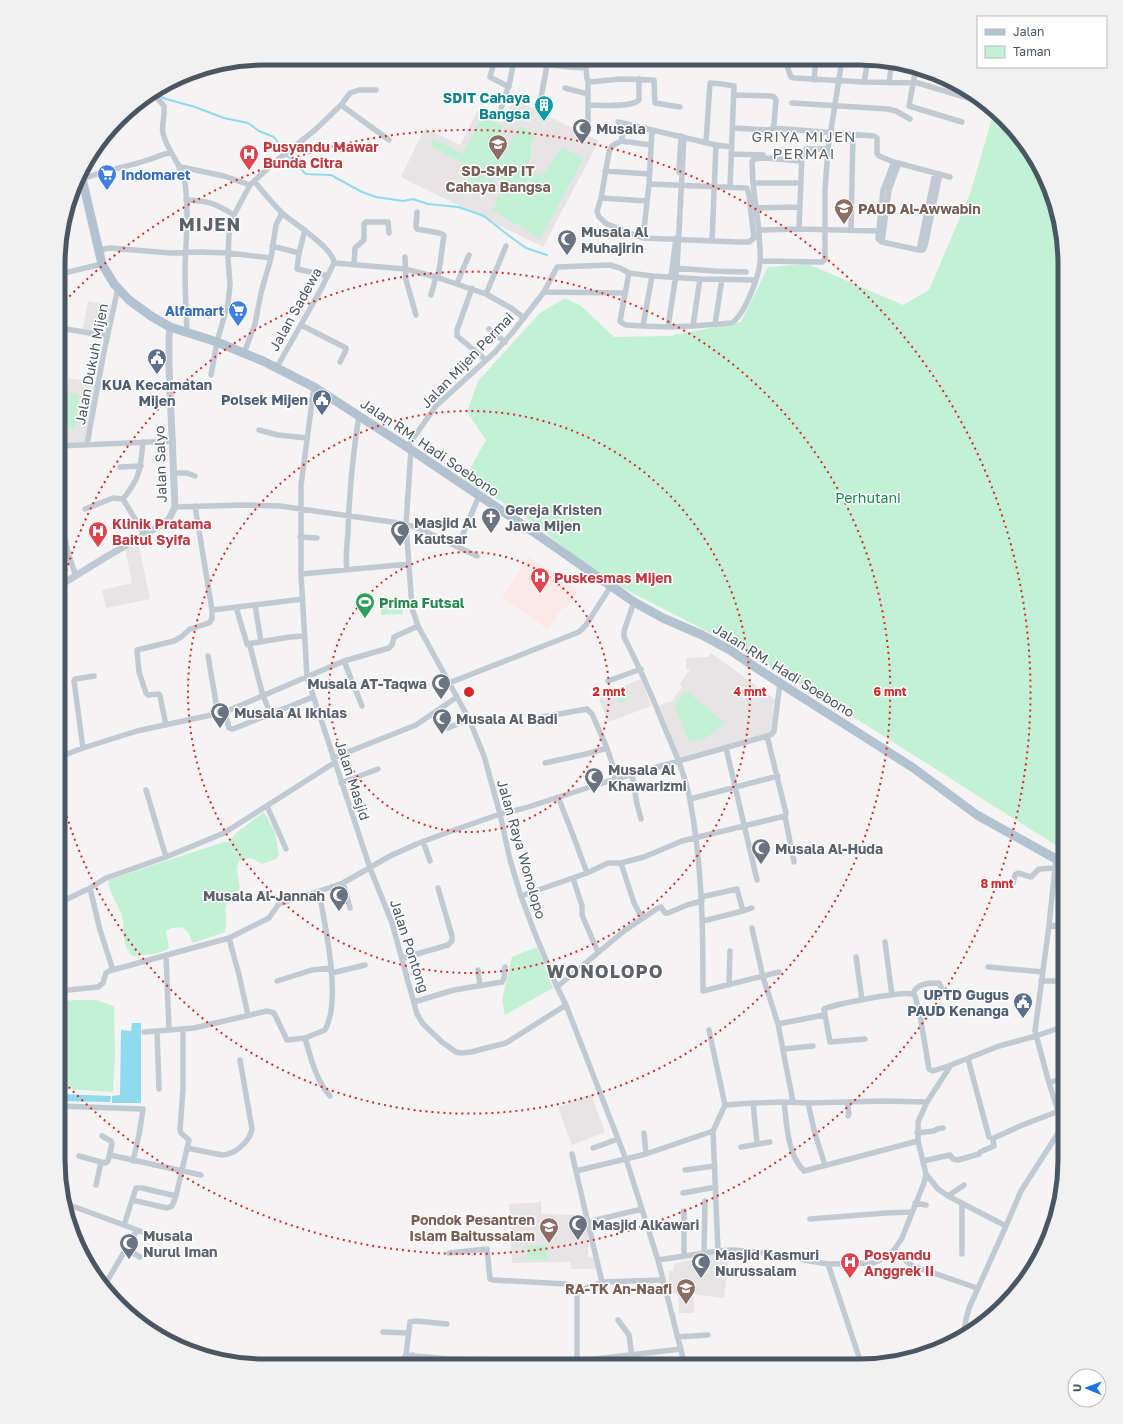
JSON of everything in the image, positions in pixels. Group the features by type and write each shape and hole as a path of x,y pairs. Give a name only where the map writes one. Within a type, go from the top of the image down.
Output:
{"main road":[{"name":"Jalan RM. Hadi Soebono","path":"83,181 102,264 118,288 150,316 170,327 217,342 244,353 314,387 409,448 634,602 663,618 702,635 730,650 780,684 912,766 977,815 1055,864 1058,864"}],"street":[{"path":"493,65 490,77 509,87"},
{"path":"500,115 509,87 513,65"},
{"path":"541,98 547,65"},
{"path":"554,65 586,68"},
{"path":"586,65 588,81 588,124"},
{"path":"789,65 789,74 794,78 837,81 918,83 971,99"},
{"path":"814,80 816,65"},
{"path":"760,261 824,261 825,190 828,149 837,81 841,65"},
{"path":"864,82 867,65"},
{"path":"889,83 891,68"},
{"path":"915,73 909,103 910,106 962,122"},
{"path":"588,81 640,79 654,80 655,103 680,107"},
{"path":"588,105 621,105 636,103 639,98 640,79"},
{"path":"706,142 710,83 734,86 730,187"},
{"path":"566,88 588,94"},
{"path":"211,375 217,342 228,303 230,285 228,253 229,234 234,215 252,183 276,161 315,130 341,105 350,93 355,90 376,90"},
{"path":"158,95 157,98 164,106 163,133 171,153 181,167 185,182 187,332"},
{"path":"734,95 774,97 776,100 774,124 772,128"},
{"path":"792,103 893,110 910,119"},
{"path":"341,105 389,140"},
{"path":"618,122 683,136 716,145 732,147"},
{"path":"622,141 625,124"},
{"path":"733,128 769,130 772,128 868,134 876,136 877,154 879,156 950,176"},
{"path":"643,238 649,184 652,130"},
{"path":"851,230 852,134"},
{"path":"668,327 675,268 683,136"},
{"path":"649,184 715,186 748,189 750,195 754,238 749,242 643,238 604,221 599,217 597,211 601,198 610,148 622,141 651,144"},
{"path":"712,241 716,145"},
{"path":"799,229 802,154 806,150 828,149"},
{"path":"85,176 93,175 148,160 166,153 171,153"},
{"path":"731,154 775,156"},
{"path":"756,280 673,278 630,274 625,293 621,322 626,325 668,327 731,323 736,320 741,313 756,280 760,261 759,230 752,183 752,162 754,159 765,158 801,161"},
{"path":"897,162 883,190 878,231 878,240 882,242 919,250 938,173"},
{"path":"882,242 889,190 897,162"},
{"path":"181,167 252,183 282,213 323,246 334,260 334,263 405,268 437,277 486,294 511,308 524,318"},
{"path":"605,171 649,174"},
{"path":"752,183 800,183"},
{"path":"601,198 647,201"},
{"path":"186,200 207,201 221,206 234,215"},
{"path":"756,208 799,208"},
{"path":"417,212 417,229 444,235 437,277 431,295"},
{"path":"244,353 255,324 261,293 271,258 276,225 282,213"},
{"path":"354,265 355,248 364,240 364,224 366,222 388,222 389,233"},
{"path":"759,230 799,229 825,231 878,231"},
{"path":"305,230 299,253 297,269 328,276"},
{"path":"272,246 299,253"},
{"path":"486,294 506,246"},
{"path":"98,250 110,248 170,253 228,253 271,258"},
{"path":"457,283 469,256"},
{"path":"405,257 406,280 416,315"},
{"name":"Jalan Sadewa","path":"277,368 334,263"},
{"path":"65,273 102,264"},
{"name":"Jalan Mijen Permai","path":"409,448 436,406 505,342 544,292 556,268 610,265 620,268 630,274"},
{"path":"675,268 746,272"},
{"path":"643,326 652,276"},
{"path":"692,326 700,279"},
{"path":"715,324 722,279"},
{"name":"Jalan Dukuh Mijen","path":"87,444 118,288"},
{"path":"472,288 457,330 457,336 486,360"},
{"path":"544,292 625,293"},
{"path":"301,324 346,348 340,362"},
{"name":"Jalan Salyo","path":"65,582 161,525 169,519 175,507 168,349 170,327"},
{"path":"65,330 68,328 108,336"},
{"path":"488,329 505,342"},
{"name":"Jalan Masjid","path":"314,387 301,485 301,574 307,677 333,760 370,868"},
{"path":"347,570 348,515 359,416"},
{"path":"260,430 278,436 307,438"},
{"name":"Jalan Dukuh Mijen","path":"65,446 173,441"},
{"path":"123,499 133,486 140,471 143,442"},
{"name":"Jalan Raya Wonolopo","path":"409,448 406,524 410,599 412,608 418,626 469,719 484,756 500,814 510,860 521,896 557,987 566,1005 625,1158 658,1260 683,1359"},
{"path":"120,467 141,466"},
{"path":"174,473 187,473 195,476"},
{"path":"458,546 479,496"},
{"path":"85,509 114,498 123,499"},
{"path":"123,499 144,534"},
{"path":"175,507 243,505 280,506 406,524 458,546 477,556"},
{"path":"166,725 160,696 158,694 148,695 146,693 138,665 137,650 174,641 190,629 209,623 212,619 212,610 195,506"},
{"path":"300,537 317,538"},
{"path":"65,538 76,576"},
{"path":"301,574 409,564"},
{"path":"449,683 580,632 611,586"},
{"path":"212,610 303,599"},
{"path":"634,602 624,634 641,669 679,762 690,799 703,921 703,991 779,972"},
{"path":"255,605 261,642"},
{"path":"236,607 247,644 250,646 263,696 271,714"},
{"path":"65,755 137,732 225,712 344,661 389,648 392,645 394,637 418,626"},
{"path":"247,644 305,636"},
{"path":"208,656 218,714"},
{"path":"344,661 362,706"},
{"path":"608,681 641,669"},
{"path":"83,748 74,681 78,678 94,676"},
{"path":"65,990 101,986 106,973 113,970 229,938 269,918 281,903 343,883 390,856 423,841 500,814 767,736 774,731 780,684"},
{"path":"225,712 229,728 232,730 313,697"},
{"path":"65,900 90,888 106,878 166,857 224,833 267,806 333,760 408,729 457,697"},
{"path":"537,718 588,709 592,714 612,762 616,779"},
{"path":"434,713 439,724 446,728 469,719"},
{"path":"767,736 786,813 785,816 794,862"},
{"path":"545,764 606,748"},
{"path":"726,748 757,880"},
{"path":"341,783 378,769"},
{"path":"632,775 641,819"},
{"path":"690,799 778,776"},
{"path":"146,790 166,857"},
{"path":"558,797 587,873"},
{"path":"267,806 286,849"},
{"path":"521,896 587,873 608,863 620,863 644,857 669,846 695,838 785,816"},
{"path":"423,841 430,861"},
{"path":"620,863 634,902 642,918"},
{"path":"1013,883 1015,875 1018,873 1031,877 1039,869 1055,864 1049,925 1036,1022 1036,1036 1049,1083 1058,1108"},
{"name":"Jalan Pontong","path":"370,868 392,923 414,1002 454,990 502,982 505,967"},
{"path":"573,878 582,906 582,915 598,952"},
{"path":"343,883 350,908"},
{"path":"90,888 100,930 113,970"},
{"path":"402,958 448,945 452,941 452,936 438,888"},
{"path":"557,987 598,952 642,918 660,907 665,913 668,914 701,899 737,889 743,911"},
{"path":"144,1032 194,1028 267,1011 272,1012 288,1040 305,1038 324,1031 327,1027 332,1012 332,971 327,931 319,892"},
{"path":"703,921 752,908"},
{"path":"1049,925 1058,927"},
{"path":"752,928 763,977 778,1024 784,1049 793,1102"},
{"path":"229,938 248,1015"},
{"path":"885,942 892,995"},
{"path":"729,985 730,951"},
{"path":"166,955 169,1030"},
{"path":"856,957 862,1000"},
{"path":"277,981 312,970 332,971 365,965"},
{"path":"988,967 1043,972"},
{"path":"478,970 480,986"},
{"path":"1041,981 1058,981"},
{"path":"913,994 919,986 932,983 940,983 944,993 957,991"},
{"path":"865,1039 831,1043 829,1041 824,1015 825,1008 892,995 913,994"},
{"path":"913,994 915,996 920,1015 929,1069 933,1071 978,1053 1058,1028"},
{"path":"414,1002 417,1014 423,1024 451,1049 461,1053 506,1043 566,1005"},
{"path":"778,1024 824,1015"},
{"path":"132,1200 167,1208 172,1206 176,1196 188,1139 181,1133 180,1130 183,1074 183,1029"},
{"path":"709,1030 726,1105 713,1131 718,1251"},
{"path":"157,1031 159,1089"},
{"path":"305,1038 318,1077 323,1088 330,1096"},
{"path":"784,1049 813,1046"},
{"path":"968,1058 989,1137"},
{"path":"187,1148 228,1155 249,1139 252,1129 240,1060"},
{"path":"951,1065 927,1102 918,1122 918,1141 926,1174 938,1189 948,1196 1006,1226"},
{"path":"1049,1083 1058,1080"},
{"path":"726,1105 753,1102 927,1102"},
{"path":"753,1102 757,1143"},
{"path":"784,1102 792,1150 802,1170 805,1172 918,1141"},
{"path":"847,1102 848,1116"},
{"path":"808,1103 826,1165"},
{"path":"65,1106 143,1109 134,1161"},
{"path":"923,1161 948,1155 950,1155 953,1159 958,1160 979,1154 980,1152 994,1146 994,1138 1058,1111"},
{"path":"917,1133 934,1131 943,1128"},
{"path":"576,1171 646,1154 713,1131"},
{"path":"644,1133 646,1154"},
{"path":"965,1329 968,1311 977,1288 1006,1226 1020,1191 1058,1133"},
{"path":"79,1156 107,1162 110,1155 112,1142 102,1136"},
{"path":"593,1148 618,1139"},
{"path":"741,1146 770,1142"},
{"path":"572,1154 602,1282"},
{"path":"110,1155 201,1175"},
{"path":"96,1185 102,1162"},
{"path":"685,1170 715,1166"},
{"path":"658,1260 733,1250 757,1252 828,1264 873,1263 894,1250 904,1234 926,1174"},
{"path":"948,1196 964,1185"},
{"path":"124,1225 136,1188 138,1187 176,1196"},
{"path":"683,1193 716,1187"},
{"path":"704,1253 705,1201"},
{"path":"915,1203 926,1205"},
{"path":"962,1203 962,1254"},
{"path":"70,1205 158,1238"},
{"path":"588,1223 642,1209"},
{"path":"684,1211 684,1256"},
{"path":"810,1219 912,1212"},
{"path":"107,1282 137,1230"},
{"path":"126,1249 140,1257"},
{"path":"449,1253 487,1249 490,1279 566,1284 572,1286 578,1291"},
{"path":"894,1250 913,1266 977,1288"},
{"path":"828,1264 860,1359"},
{"path":"578,1291 602,1282 663,1280"},
{"path":"577,1359 578,1291"},
{"path":"618,1320 629,1335 632,1359"},
{"path":"403,1359 406,1355 409,1325 412,1321 447,1324"},
{"path":"383,1332 408,1333"},
{"path":"677,1337 708,1335"},
{"path":"604,1359 681,1349"},
{"path":"406,1355 448,1359"},
{"path":"413,1355 413,1359"}],"shaded area":[{"name":"SD-SMP IT Cahaya Bangsa","path":"514,99 599,141 543,247 401,177 425,128 460,145 478,110 502,123"},
{"path":"88,301 111,305 105,335 82,331"},
{"path":"65,378 97,382 86,443 65,444"},
{"path":"139,546 150,599 106,608 102,590 132,583 125,548"},
{"name":"Puskesmas Mijen","path":"529,557 578,591 566,608 563,607 548,629 502,598"},
{"path":"711,653 777,701 772,707 774,707 771,734 680,762 659,706 667,702 671,702 682,687 679,685 690,669 686,669 686,658 708,657"},
{"path":"641,679 651,706 608,722 598,696"},
{"path":"591,1094 605,1132 572,1145 558,1107"},
{"name":"Pondok Pesantren Islam Baitussalam","path":"541,1202 541,1214 582,1215 581,1230 588,1230 588,1257 595,1258 595,1269 571,1269 571,1262 512,1263 509,1204"},
{"path":"718,1253 729,1255 724,1298 691,1294 669,1294 669,1271 673,1271 674,1264"},
{"name":"RA-TK An-Naafi","path":"694,1296 694,1313 679,1313 678,1297"}],"green space":[{"name":"Perhutani","path":"992,116 1009,133 1025,153 1038,176 1051,212 1058,251 1058,847 855,718 738,647 603,578 516,510 464,480 486,440 467,412 478,381 540,313 565,298 581,306 614,337 669,336 741,322 768,267 808,264 903,305 929,290 970,194"},
{"path":"481,118 503,125 497,145 506,151 520,126 535,134 530,145 532,153 527,167 541,177 563,147 583,159 540,238 493,211 503,182 430,146 433,139 463,154"},
{"path":"812,135 824,135 823,142 811,141"},
{"path":"473,170 497,183 491,195 467,182"},
{"path":"92,345 101,347 97,369 88,368"},
{"path":"65,392 79,395 74,429 65,428"},
{"path":"403,599 403,614 381,615 381,600"},
{"path":"626,688 630,699 619,703 615,692"},
{"path":"685,690 725,723 704,739 689,741 674,705"},
{"path":"264,812 275,832 279,855 276,859 262,864 251,858 239,861 237,869 240,889 235,897 227,902 225,932 193,943 188,932 182,927 172,928 166,931 169,948 156,953 132,956 125,944 122,916 110,891 108,880 224,842 229,842 236,833"},
{"path":"537,947 553,988 505,1015 502,1000 512,957"},
{"path":"95,1000 114,1006 115,1055 113,1092 65,1089 65,1001"},
{"path":"547,1245 547,1260 527,1260 527,1246"}],"water":[{"path":"132,1023 141,1023 141,1103 112,1103 112,1096 120,1095 121,1030 131,1031"},
{"path":"65,1094 111,1096 110,1102 65,1101"}],"waterway":[{"path":"158,95 224,118 248,123 259,131 274,137 284,150"},
{"path":"287,156 306,174 331,175 362,192 376,197 403,201 413,199 428,204 458,207 484,216 526,248 547,255"}],"place":[{"name":"SDIT Cahaya Bangsa","path":"544,122"},
{"name":"Musala","path":"582,145"},
{"name":"SD-SMP IT Cahaya Bangsa","path":"498,161"},
{"name":"Pusyandu Mawar Bunda Citra","path":"249,171"},
{"name":"Indomaret","path":"107,191"},
{"name":"PAUD Al-Awwabin","path":"844,225"},
{"name":"Musala Al Muhajirin","path":"567,256"},
{"name":"Alfamart","path":"238,327"},
{"name":"KUA Kecamatan Mijen","path":"157,375"},
{"name":"Polsek Mijen","path":"322,416"},
{"name":"Gereja Kristen Jawa Mijen","path":"491,534"},
{"name":"Masjid Al Kautsar","path":"400,547"},
{"name":"Klinik Pratama Baitul Syifa","path":"98,548"},
{"name":"Puskesmas Mijen","path":"540,594"},
{"name":"Prima Futsal","path":"365,619"},
{"name":"Musala AT-Taqwa","path":"441,700"},
{"name":"Musala Al Ikhlas","path":"220,729"},
{"name":"Musala Al Badi","path":"442,735"},
{"name":"Musala Al Khawarizmi","path":"594,794"},
{"name":"Musala Al-Huda","path":"761,865"},
{"name":"Musala Al-Jannah","path":"339,912"},
{"name":"UPTD Gugus PAUD Kenanga","path":"1023,1019"},
{"name":"Masjid Alkawari","path":"578,1241"},
{"name":"Pondok Pesantren Islam Baitussalam","path":"549,1244"},
{"name":"Musala Nurul Iman","path":"129,1260"},
{"name":"Masjid Kasmuri Nurussalam","path":"701,1279"},
{"name":"Posyandu Anggrek II","path":"850,1279"},
{"name":"RA-TK An-Naafi","path":"686,1305"}],"district":[{"name":"GRIYA MIJEN PERMAI","path":"804,144"},
{"name":"MIJEN","path":"210,224"},
{"name":"WONOLOPO","path":"605,971"}]}
